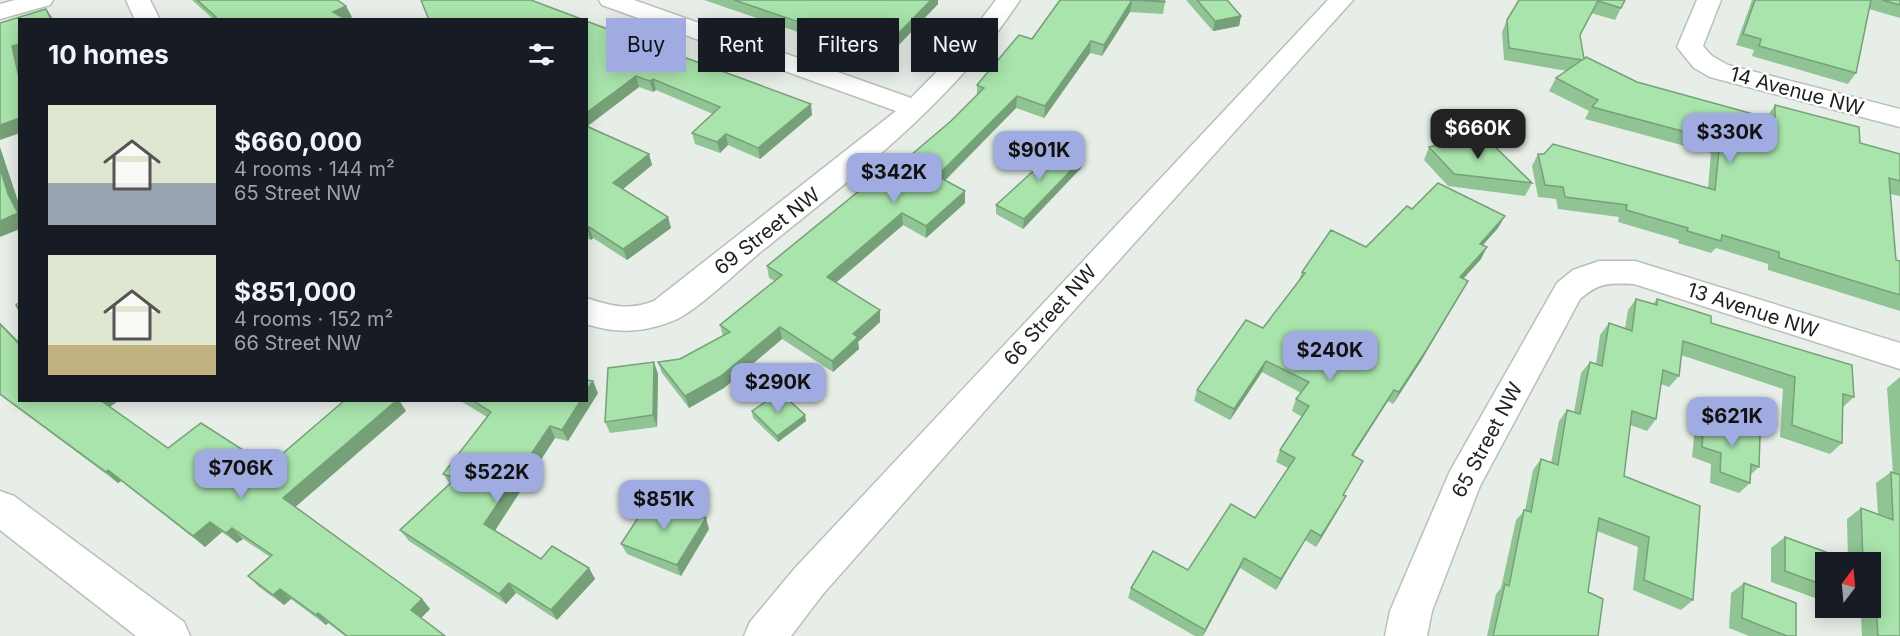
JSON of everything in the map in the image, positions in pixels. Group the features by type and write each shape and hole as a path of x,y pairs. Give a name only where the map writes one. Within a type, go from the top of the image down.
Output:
{"street":[{"path":"0,12 41,0"},
{"path":"138,0 147,18"},
{"path":"611,0 916,108"},
{"name":"69 Street NW","path":"588,311 614,320 640,320 666,310 685,296 886,136 985,36 1008,0"},
{"name":"66 Street NW","path":"765,636 809,581 1046,319 1341,0"},
{"name":"14 Avenue NW","path":"1709,0 1690,46 1698,57 1719,71 1900,118"},
{"name":"13 Avenue NW","path":"1605,272 1635,273 1900,356"},
{"name":"65 Street NW","path":"1406,636 1411,611 1463,482 1568,291 1585,275 1605,272"},
{"path":"0,508 169,636"}],"building":[{"path":"197,0 337,0 346,6 333,12 344,18 216,17"},
{"path":"421,0 531,0 579,18 428,18"},
{"path":"734,0 931,0 899,33 899,18 797,18 797,21"},
{"path":"1060,0 1132,0 1104,45 1091,41 1045,106 1017,96 937,176 965,191 926,226 902,213 827,277 880,310 853,334 858,337 832,361 780,327 721,376 685,396 658,362 680,359 730,332 720,325 782,275 767,266 886,169 891,172 951,121 984,88 977,85 988,72 998,72 998,60 1019,35 1032,39"},
{"path":"1132,0 1164,0 1165,2"},
{"path":"1197,0 1227,0 1241,16 1215,21"},
{"path":"1519,0 1625,0 1621,8 1598,1 1580,35 1584,59 1586,57 1637,82 1775,120 1775,105 1859,127 1860,143 1900,154 1900,181 1889,178 1896,260 1900,261 1900,295 1779,258 1779,252 1722,235 1721,241 1687,231 1688,228 1626,210 1627,205 1565,197 1563,187 1545,185 1538,154 1544,154 1553,144 1715,190 1720,141 1592,107 1598,100 1556,78 1582,60 1509,48 1507,20"},
{"path":"1755,0 1871,0 1856,73 1759,46 1761,39 1743,34"},
{"path":"1882,0 1900,0 1900,5"},
{"path":"46,9 50,18 18,18 18,44 12,46 18,73 18,119 0,125 0,23"},
{"path":"588,22 606,28 606,72 686,72 686,58 698,62 698,72 724,72 811,104 758,148 726,134 717,142 692,133 720,107 653,79 650,81 636,76 588,112"},
{"path":"588,127 649,154 613,183 668,217 623,249 589,227"},
{"path":"1483,135 1532,183 1454,174 1429,147"},
{"path":"1052,146 1082,159 1024,219 996,205 1039,166 1035,165"},
{"path":"0,168 8,194 18,213 0,221"},
{"path":"1438,183 1505,216 1480,244 1487,247 1460,277 1468,281 1427,349 1399,392 1394,390 1352,455 1363,461 1343,495 1346,496 1321,536 1311,530 1281,579 1244,558 1205,630 1131,588 1153,551 1188,570 1231,504 1255,518 1295,458 1280,450 1309,406 1296,399 1309,382 1266,361 1234,409 1197,390 1246,320 1263,328 1305,273 1302,272 1331,230 1366,247 1407,206 1412,209"},
{"path":"1636,299 1657,305 1657,299 1711,316 1711,323 1852,365 1854,397 1843,394 1842,443 1792,425 1795,377 1683,341 1679,376 1663,370 1656,419 1632,411 1624,476 1700,506 1693,600 1644,580 1649,537 1599,518 1588,592 1603,599 1598,636 1493,636 1505,584 1509,586 1524,510 1531,512 1541,459 1558,465 1567,410 1580,414 1590,362 1602,366 1609,323 1632,331"},
{"path":"0,324 18,343 18,402 103,402 168,448 201,423 268,466 343,402 395,402 283,498 422,599 411,610 445,636 347,636 318,613 316,615 280,589 273,595 248,576 272,555 232,528 226,533 210,522 193,536 108,470 106,472 0,394"},
{"path":"654,362 653,415 605,422 608,368"},
{"path":"780,392 805,415 777,436 752,411"},
{"path":"475,402 580,402 562,430 550,426 484,524 541,559 552,546 589,568 551,610 509,583 499,594 400,530 456,478 443,474 491,412"},
{"path":"1704,417 1760,436 1759,467 1751,464 1750,483 1720,472 1721,453 1702,447"},
{"path":"1891,472 1900,475 1900,636 1878,636 1877,618 1881,618 1881,552 1863,552 1861,508 1893,520"},
{"path":"651,498 706,518 677,565 621,544"},
{"path":"1785,537 1826,552 1815,552 1815,582 1785,571"},
{"path":"1744,583 1796,603 1796,636 1787,636 1742,618"}]}
